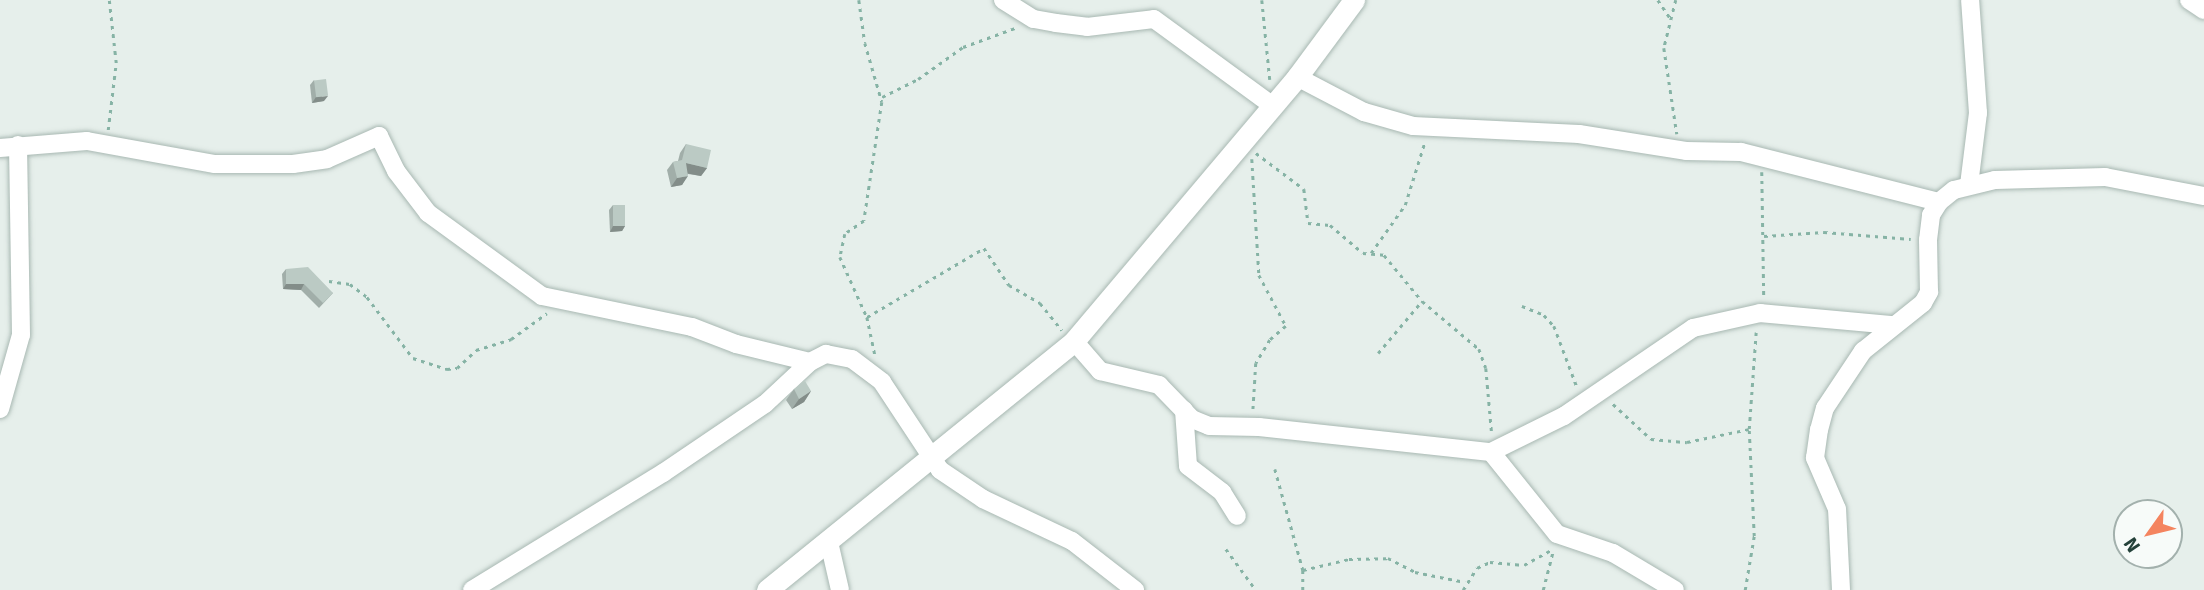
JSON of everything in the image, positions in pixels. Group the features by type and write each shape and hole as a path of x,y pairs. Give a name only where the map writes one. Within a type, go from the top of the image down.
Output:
{"street":[{"path":"1003,0 1035,19 1087,27 1154,19 1269,105"},
{"path":"767,590 932,459 1074,341 1269,105 1297,77 1354,0"},
{"path":"1969,185 1978,113 1970,0"},
{"path":"2189,0 2204,10"},
{"path":"1297,77 1364,112 1430,128 1579,134 1693,152 1763,155 1801,170 1938,202"},
{"path":"0,409 21,335 9,146 63,140 104,143 215,164 281,165 327,159 379,136 396,171 428,212 532,290 569,301 692,327 736,344 810,362"},
{"path":"1841,590 1837,509 1815,458 1819,430 1825,408 1841,381 1892,325 1923,303 1929,292 1928,240 1931,215 1938,202 1969,185 2105,177 2204,196"},
{"path":"1074,341 1100,371 1159,386 1184,410 1209,426 1254,427 1491,452 1589,399 1693,328 1760,313 1892,325"},
{"path":"471,590 528,552 595,517 746,418 810,362 826,354 845,357 882,382 940,470 983,499 1072,541 1135,590"},
{"path":"1184,410 1188,467 1222,492 1237,516"},
{"path":"1491,452 1557,534 1561,544 1613,553 1675,590"},
{"path":"829,542 841,590"}],"path":[{"path":"104,143 116,63 109,0"},
{"path":"859,0 865,43 882,97 864,221 845,234 839,247 844,269 867,317 882,382"},
{"path":"1262,0 1270,61 1269,105"},
{"path":"1658,0 1671,19"},
{"path":"1676,0 1664,48 1673,83 1676,131 1693,152"},
{"path":"882,97 963,47 1035,19"},
{"path":"1371,253 1405,205 1430,128"},
{"path":"1254,427 1251,388 1255,363 1270,340 1286,326 1259,275 1253,152 1304,189 1308,223 1330,225 1363,253 1389,260 1422,300 1484,359 1491,452"},
{"path":"1745,590 1754,536 1749,429 1751,359 1765,292 1763,155"},
{"path":"1763,236 1824,232 1928,240"},
{"path":"867,317 982,248 1009,285 1040,303 1074,341"},
{"path":"329,281 350,284 366,298 413,358 450,370 472,353 511,339 569,301"},
{"path":"1378,353 1422,300"},
{"path":"1522,306 1544,314 1554,326 1589,399 1612,403 1651,439 1687,442 1749,429"},
{"path":"1275,469 1303,570 1303,590"},
{"path":"1464,590 1465,582 1490,562 1524,565 1561,544"},
{"path":"1543,590 1561,544"},
{"path":"1226,549 1256,590"},
{"path":"1303,570 1349,559 1388,558 1415,572 1465,582"}],"building":[{"path":"326,79 328,96 316,97 314,80"},
{"path":"686,144 711,150 707,168 686,163 688,176 677,178 673,162 682,160"},
{"path":"613,205 625,205 625,226 613,226"},
{"path":"308,267 333,293 323,303 304,284 286,284 286,269"},
{"path":"805,381 811,391 799,399 794,389"}]}
